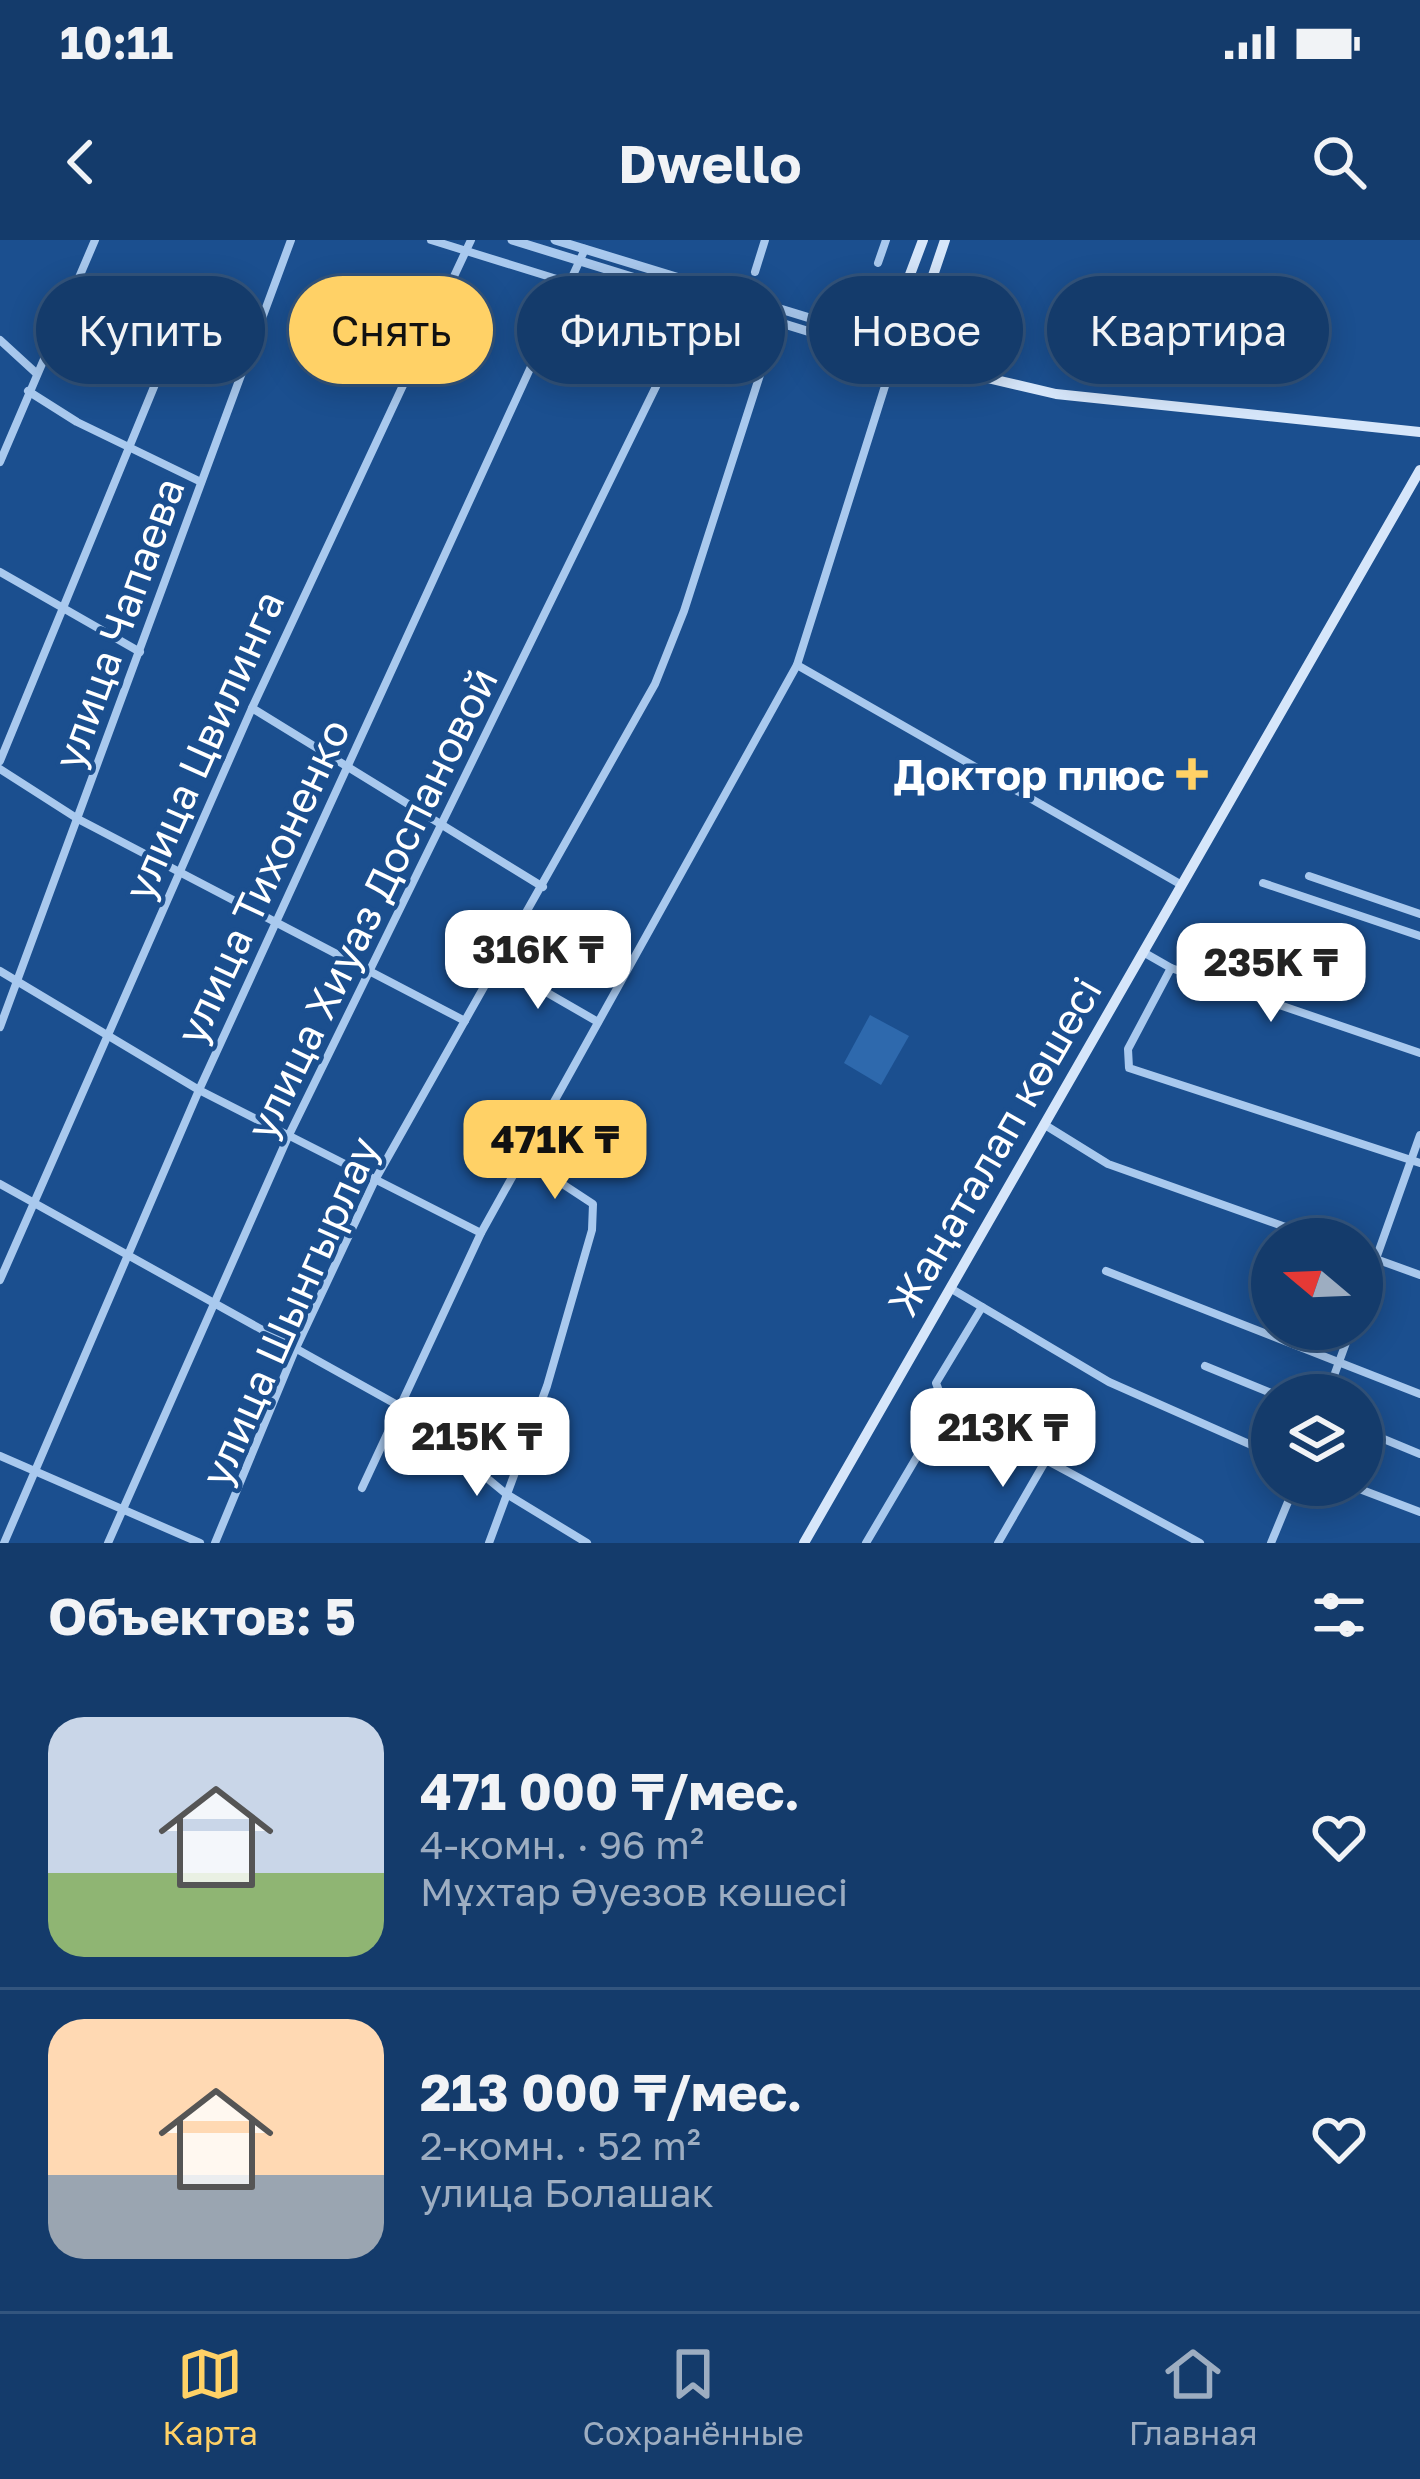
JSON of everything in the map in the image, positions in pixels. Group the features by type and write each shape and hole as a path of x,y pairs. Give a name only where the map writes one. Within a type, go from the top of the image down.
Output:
{"main road":[{"path":"913,276 923,240"},
{"path":"933,276 945,240"},
{"path":"1013,384 1056,394 1420,432"},
{"name":"Жаңаталап көшесі","path":"804,1543 1420,470"}],"street":[{"path":"78,276 94,240"},
{"name":"улица Чапаева","path":"0,1027 291,240"},
{"path":"431,240 542,276"},
{"name":"улица Цвилинга","path":"0,1280 30,1201 252,708 471,240"},
{"path":"512,240 628,276"},
{"path":"554,240 809,319"},
{"path":"755,272 765,240"},
{"path":"878,263 886,240"},
{"name":"улица Тихоненко","path":"573,276 585,249"},
{"path":"0,340 36,373 0,462"},
{"path":"153,384 0,765 78,819 466,1022"},
{"name":"улица Тихоненко","path":"4,1543 199,1090 523,384"},
{"name":"улица Хиуаз Доспановой","path":"108,1543 288,1137 657,384"},
{"name":"улица Шынгырлау","path":"215,1543 295,1350 375,1180 543,887 671,648 757,384"},
{"path":"362,1488 481,1233 797,665 883,384"},
{"path":"28,391 126,447 202,483"},
{"path":"0,572 140,652"},
{"path":"797,665 1180,884"},
{"path":"252,708 543,887"},
{"path":"1309,877 1420,914"},
{"path":"1263,883 1420,936"},
{"path":"1143,952 1171,968 1420,1054"},
{"path":"500,964 598,1022"},
{"path":"1171,968 1128,1049 1129,1068 1416,1161"},
{"path":"0,971 199,1090 481,1233"},
{"path":"1043,1125 1108,1164 1260,1218"},
{"path":"1383,1242 1416,1161 1420,1135"},
{"path":"489,1543 547,1386 588,1247 593,1204 523,1158"},
{"path":"0,1184 400,1407 505,1493 587,1543"},
{"path":"1383,1262 1420,1275"},
{"path":"1106,1271 1420,1394"},
{"path":"950,1288 1109,1382 1251,1445"},
{"path":"982,1307 937,1383 951,1400 1046,1460 1200,1543"},
{"path":"1334,1374 1343,1350"},
{"path":"1205,1366 1251,1385"},
{"path":"866,1543 951,1400"},
{"path":"1383,1439 1420,1454"},
{"path":"0,1456 200,1543"},
{"path":"998,1543 1046,1460"},
{"path":"1383,1498 1420,1512"},
{"path":"1271,1543 1286,1506"}],"shaded area":[{"path":"870,1015 909,1036 881,1085 844,1063"}],"place":[{"name":"Доктор плюс","path":"1192,774"}]}
